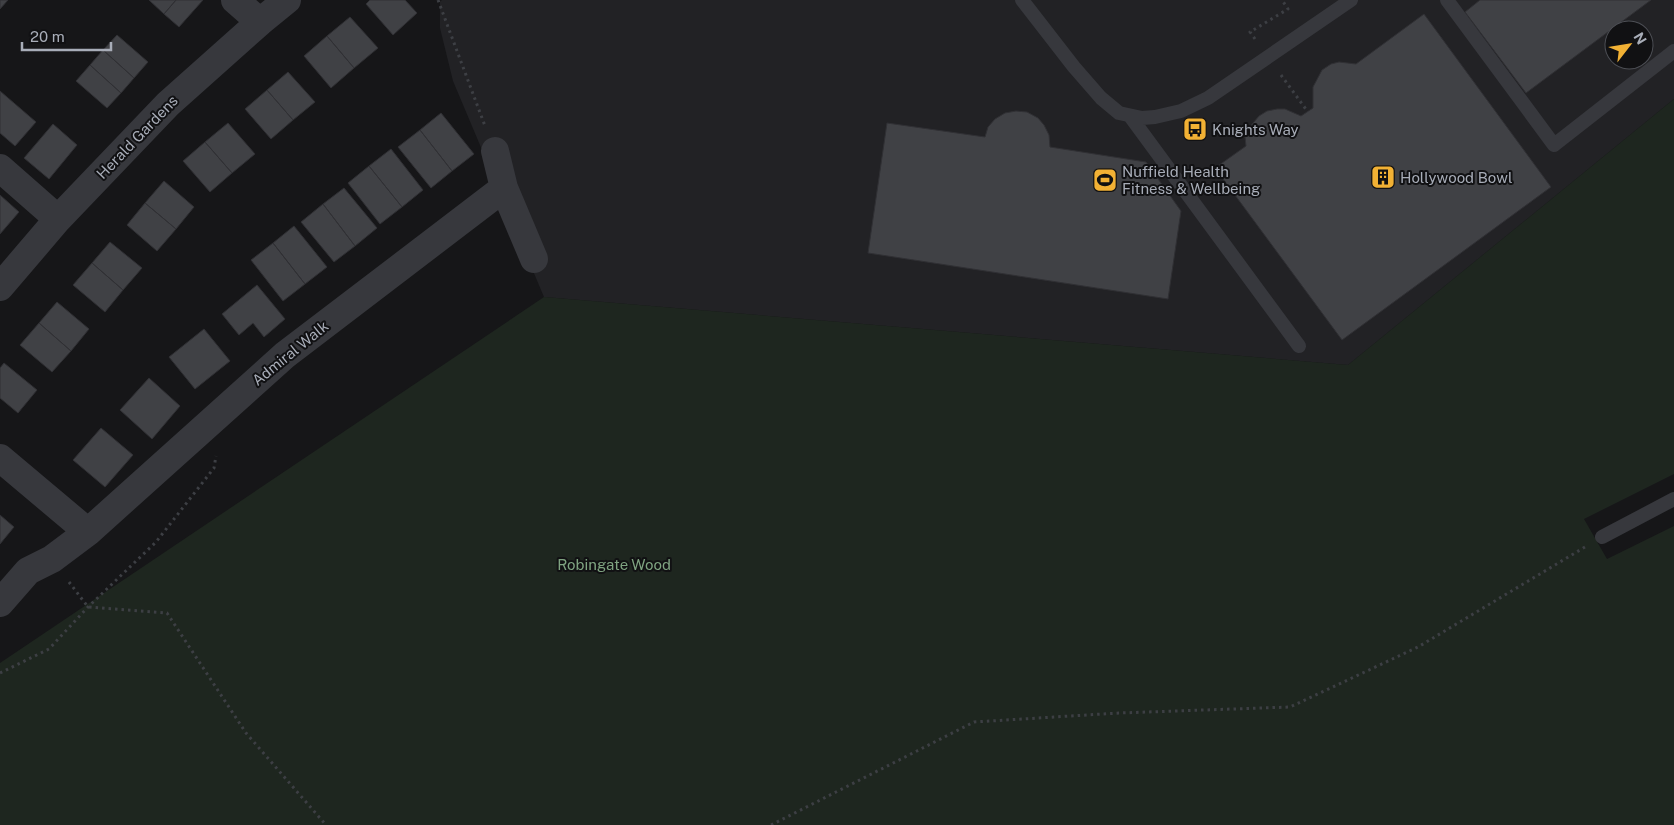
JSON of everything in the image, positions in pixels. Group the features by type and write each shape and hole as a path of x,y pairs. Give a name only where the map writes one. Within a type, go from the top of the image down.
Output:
{"street":[{"path":"235,0 260,22"},
{"name":"Herald Gardens","path":"0,287 58,219 168,104 287,0"},
{"path":"495,150 504,188 534,259"},
{"path":"0,168 58,219"},
{"name":"Admiral Walk","path":"0,603 28,571 52,560 88,532 285,355 504,188"},
{"path":"0,458 88,532"}],"lane":[{"path":"1022,0 1090,87 1101,98 1119,113 1142,118 1181,111 1201,101 1351,0"},
{"path":"1447,0 1554,145 1674,51"},
{"path":"1130,116 1299,346"},
{"path":"1602,537 1674,500"}],"path":[{"path":"438,0 495,150"},
{"path":"0,673 49,648 88,607 156,542 214,468 218,449 201,430"},
{"path":"771,825 974,722 1119,713 1290,706 1418,647 1602,537"},
{"path":"88,607 167,613 246,733 326,825"}],"shaded area":[{"path":"442,0 1674,0 1674,99 1348,365 544,297 453,81 440,28 440,2"}],"green space":[{"name":"Robingate Wood","path":"1674,99 1674,474 1584,519 1607,559 1674,526 1674,825 0,825 0,663 544,297 1348,365"}],"building":[{"path":"0,0 8,0 0,9"},
{"path":"149,0 176,0 164,14"},
{"path":"176,0 203,0 179,27 164,14"},
{"path":"370,0 405,0 417,13 393,35 366,4"},
{"path":"1480,0 1651,0 1624,20 1604,20 1604,35 1526,93 1465,12"},
{"name":"Hollywood Bowl","path":"1424,14 1551,187 1342,340 1215,168 1246,146 1245,137 1248,129 1259,116 1267,111 1285,109 1301,116 1313,108 1313,87 1322,70 1331,64 1339,62 1356,64"},
{"path":"350,17 378,48 354,68 327,36"},
{"path":"117,35 148,62 134,78 103,50"},
{"path":"327,36 354,68 331,88 304,56"},
{"path":"103,50 134,78 121,93 90,65"},
{"path":"90,65 121,93 107,108 76,81"},
{"path":"288,72 315,102 293,120 267,90"},
{"path":"267,90 293,120 271,139 245,109"},
{"path":"0,91 36,122 15,146 0,133"},
{"path":"1027,112 1038,118 1049,135 1050,147 1146,162 1181,211 1168,299 868,253 887,123 985,137 988,127 995,119 1005,113"},
{"path":"441,113 474,154 452,171 420,130"},
{"path":"228,123 255,154 232,173 205,142"},
{"path":"53,124 77,145 49,179 24,158"},
{"path":"420,130 452,171 431,188 398,147"},
{"path":"205,142 232,173 210,192 183,161"},
{"path":"391,149 423,190 402,207 369,166"},
{"path":"369,166 402,207 380,224 348,183"},
{"path":"164,181 194,207 176,229 145,203"},
{"path":"344,188 377,228 355,246 323,204"},
{"path":"0,195 19,212 0,234"},
{"path":"145,203 176,229 157,251 127,225"},
{"path":"323,204 355,246 334,262 301,222"},
{"path":"294,226 327,267 305,284 273,243"},
{"path":"110,242 142,268 123,290 92,263"},
{"path":"273,243 305,284 283,301 251,260"},
{"path":"92,263 123,290 105,312 73,285"},
{"path":"257,285 285,319 264,337 253,323 239,335 222,314"},
{"path":"57,302 89,329 71,351 39,323"},
{"path":"39,323 71,351 52,372 20,345"},
{"path":"204,329 230,361 195,389 169,357"},
{"path":"4,363 37,390 18,413 0,398 0,368"},
{"path":"149,378 180,406 152,439 120,410"},
{"path":"101,428 133,455 105,487 73,460"},
{"path":"0,515 14,527 0,544"}],"place":[{"name":"Knights Way","path":"1195,129"},
{"name":"Hollywood Bowl","path":"1383,177"},
{"name":"Nuffield Health Fitness & Wellbeing","path":"1105,180"}]}
